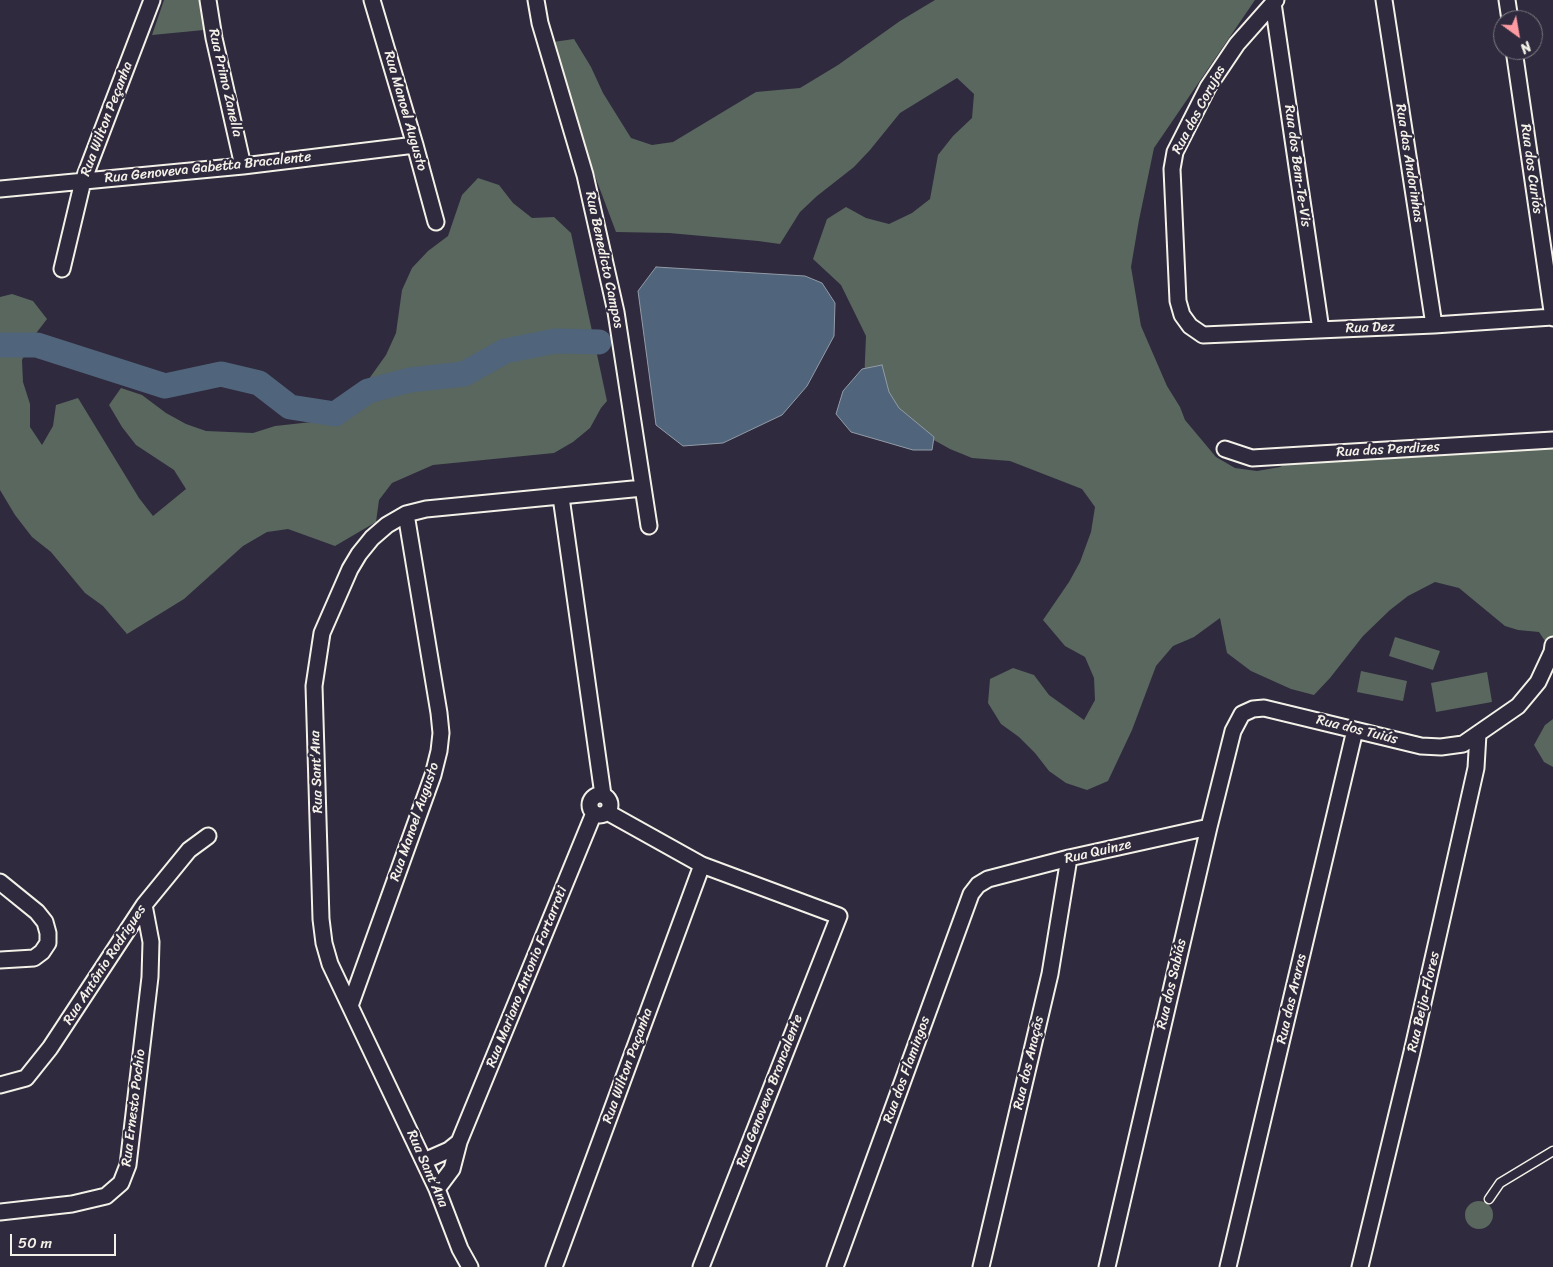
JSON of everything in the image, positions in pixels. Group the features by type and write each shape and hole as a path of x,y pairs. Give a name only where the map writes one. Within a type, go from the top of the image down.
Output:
{"street":[{"name":"Rua Wilton Peçanha","path":"62,269 83,181 152,0"},
{"name":"Rua Primo Zanella","path":"208,0 214,38 244,166"},
{"name":"Rua Manoel Augusto","path":"372,0 416,145 436,222"},
{"name":"Rua Benedicto Campos","path":"536,0 540,23 585,175 616,312 649,526"},
{"name":"Rua das Andorinhas","path":"1384,0 1434,326"},
{"name":"Rua das Corujas","path":"1190,326 1182,315 1178,300 1172,169 1175,152 1208,87 1237,44 1275,1"},
{"name":"Rua dos Bem-Te-Vis","path":"1275,1 1321,330"},
{"name":"Rua dos Curiós","path":"1515,60 1553,318"},
{"name":"Rua Genoveva Gabetta Bracalente","path":"0,189 244,166 416,145"},
{"name":"Rua Dez","path":"1190,326 1203,335 1434,326 1553,318"},
{"name":"Rua das Perdizes","path":"1225,449 1252,458 1553,440"},
{"name":"Rua Sant’Ana","path":"470,1267 460,1249 437,1189 330,964 324,944 321,920 314,686 322,633 350,569 359,554 387,525 406,514 426,508 643,488"},
{"name":"Rua Mariano Antonio Fartarroti","path":"437,1189 452,1169 459,1142 600,812 591,809 591,799 599,794 604,795 561,497"},
{"name":"Rua Manoel Augusto","path":"350,1006 434,774 440,751 439,713 406,514"},
{"path":"1478,734 1518,706 1538,682 1552,652 1553,645"},
{"name":"Rua dos Tuiús","path":"1253,709 1264,708 1421,746 1441,747 1463,744 1478,734"},
{"name":"Rua dos Sabiás","path":"1107,1267 1233,731 1242,714 1253,709"},
{"name":"Rua das Araras","path":"1228,1267 1355,730"},
{"name":"Rua Beija-Flores","path":"1360,1267 1412,1052 1476,768 1478,734"},
{"path":"600,812 702,865"},
{"name":"Rua Quinze","path":"988,879 1070,858 1209,827"},
{"name":"Rua Antônio Rodrigues","path":"0,1086 26,1078 44,1056 144,906 189,850 208,836"},
{"name":"Rua dos Anaçãs","path":"981,1267 1050,974 1070,858"},
{"name":"Rua Genoveva Brancalente","path":"701,1267 839,916 702,865"},
{"name":"Rua Wilton Paçanha","path":"554,1267 702,865"},
{"name":"Rua dos Flamingos","path":"835,1267 971,894 978,885 988,879"},
{"path":"0,882 37,912 45,922 48,943 42,952 34,958 0,960"},
{"name":"Rua Ernesto Pochio","path":"0,1212 72,1204 106,1196 121,1184 128,1165 150,977 150,942 144,906"},
{"path":"424,1161 449,1150 459,1142"}],"lane":[{"path":"1489,1198 1500,1183 1553,1151"}],"shaded area":[{"path":"164,0 202,0 204,30 152,35"},
{"path":"935,0 1255,0 1154,148 1131,267 1141,326 1167,386 1180,407 1185,420 1216,457 1235,468 1257,471 1280,467 1285,464 1531,433 1553,439 1553,653 1539,632 1518,630 1505,626 1459,588 1435,582 1408,596 1390,610 1363,636 1314,695 1291,689 1251,671 1227,653 1220,618 1194,637 1173,646 1156,666 1132,730 1108,781 1087,790 1066,783 1049,771 1019,737 1001,724 988,703 990,679 1013,668 1034,675 1049,695 1084,720 1095,700 1094,678 1085,657 1065,646 1043,620 1080,562 1091,532 1095,507 1082,489 1010,461 972,458 950,449 896,419 864,383 866,336 841,285 813,259 827,219 846,207 866,218 889,224 912,213 930,199 938,155 953,136 972,118 974,94 957,78 900,113 854,167 800,212 780,244 669,233 616,232 569,107 567,82 556,63 553,42 574,39 591,67 603,93 631,138 652,145 673,142 756,92 800,88 838,65 900,21"},
{"path":"478,178 499,185 513,203 532,218 554,217 571,233 607,401 590,428 573,442 554,453 433,465 392,483 379,500 376,522 335,546 288,529 267,532 243,546 184,599 127,634 103,606 85,593 51,552 32,537 15,515 0,490 0,297 12,294 33,301 47,319 34,336 22,360 23,382 30,404 30,427 42,445 53,426 56,405 78,398 139,498 153,516 186,489 174,470 136,445 122,427 109,405 121,388 142,395 166,413 186,424 206,431 253,433 275,426 321,421 345,406 361,390 386,355 396,333 402,290 412,268 428,251 448,236 462,195"},
{"path":"1395,637 1440,651 1433,670 1389,656"},
{"path":"1361,671 1407,681 1403,701 1357,692"},
{"path":"1487,672 1492,702 1436,712 1431,683"},
{"path":"1553,719 1553,767 1544,762 1534,745 1545,725"},
{"path":"1479,1201 1489,1205 1493,1215 1489,1225 1479,1229 1469,1225 1465,1215 1469,1205"}],"water":[{"path":"656,267 805,276 822,283 835,303 834,336 807,386 782,415 723,443 683,446 656,425 638,291"},
{"path":"882,365 889,392 899,408 934,437 932,450 913,450 851,432 836,414 843,391 862,369"}],"waterway":[{"path":"0,345 37,345 165,386 221,374 259,383 290,407 335,414 368,391 410,380 464,374 505,351 555,341 599,342"}]}
